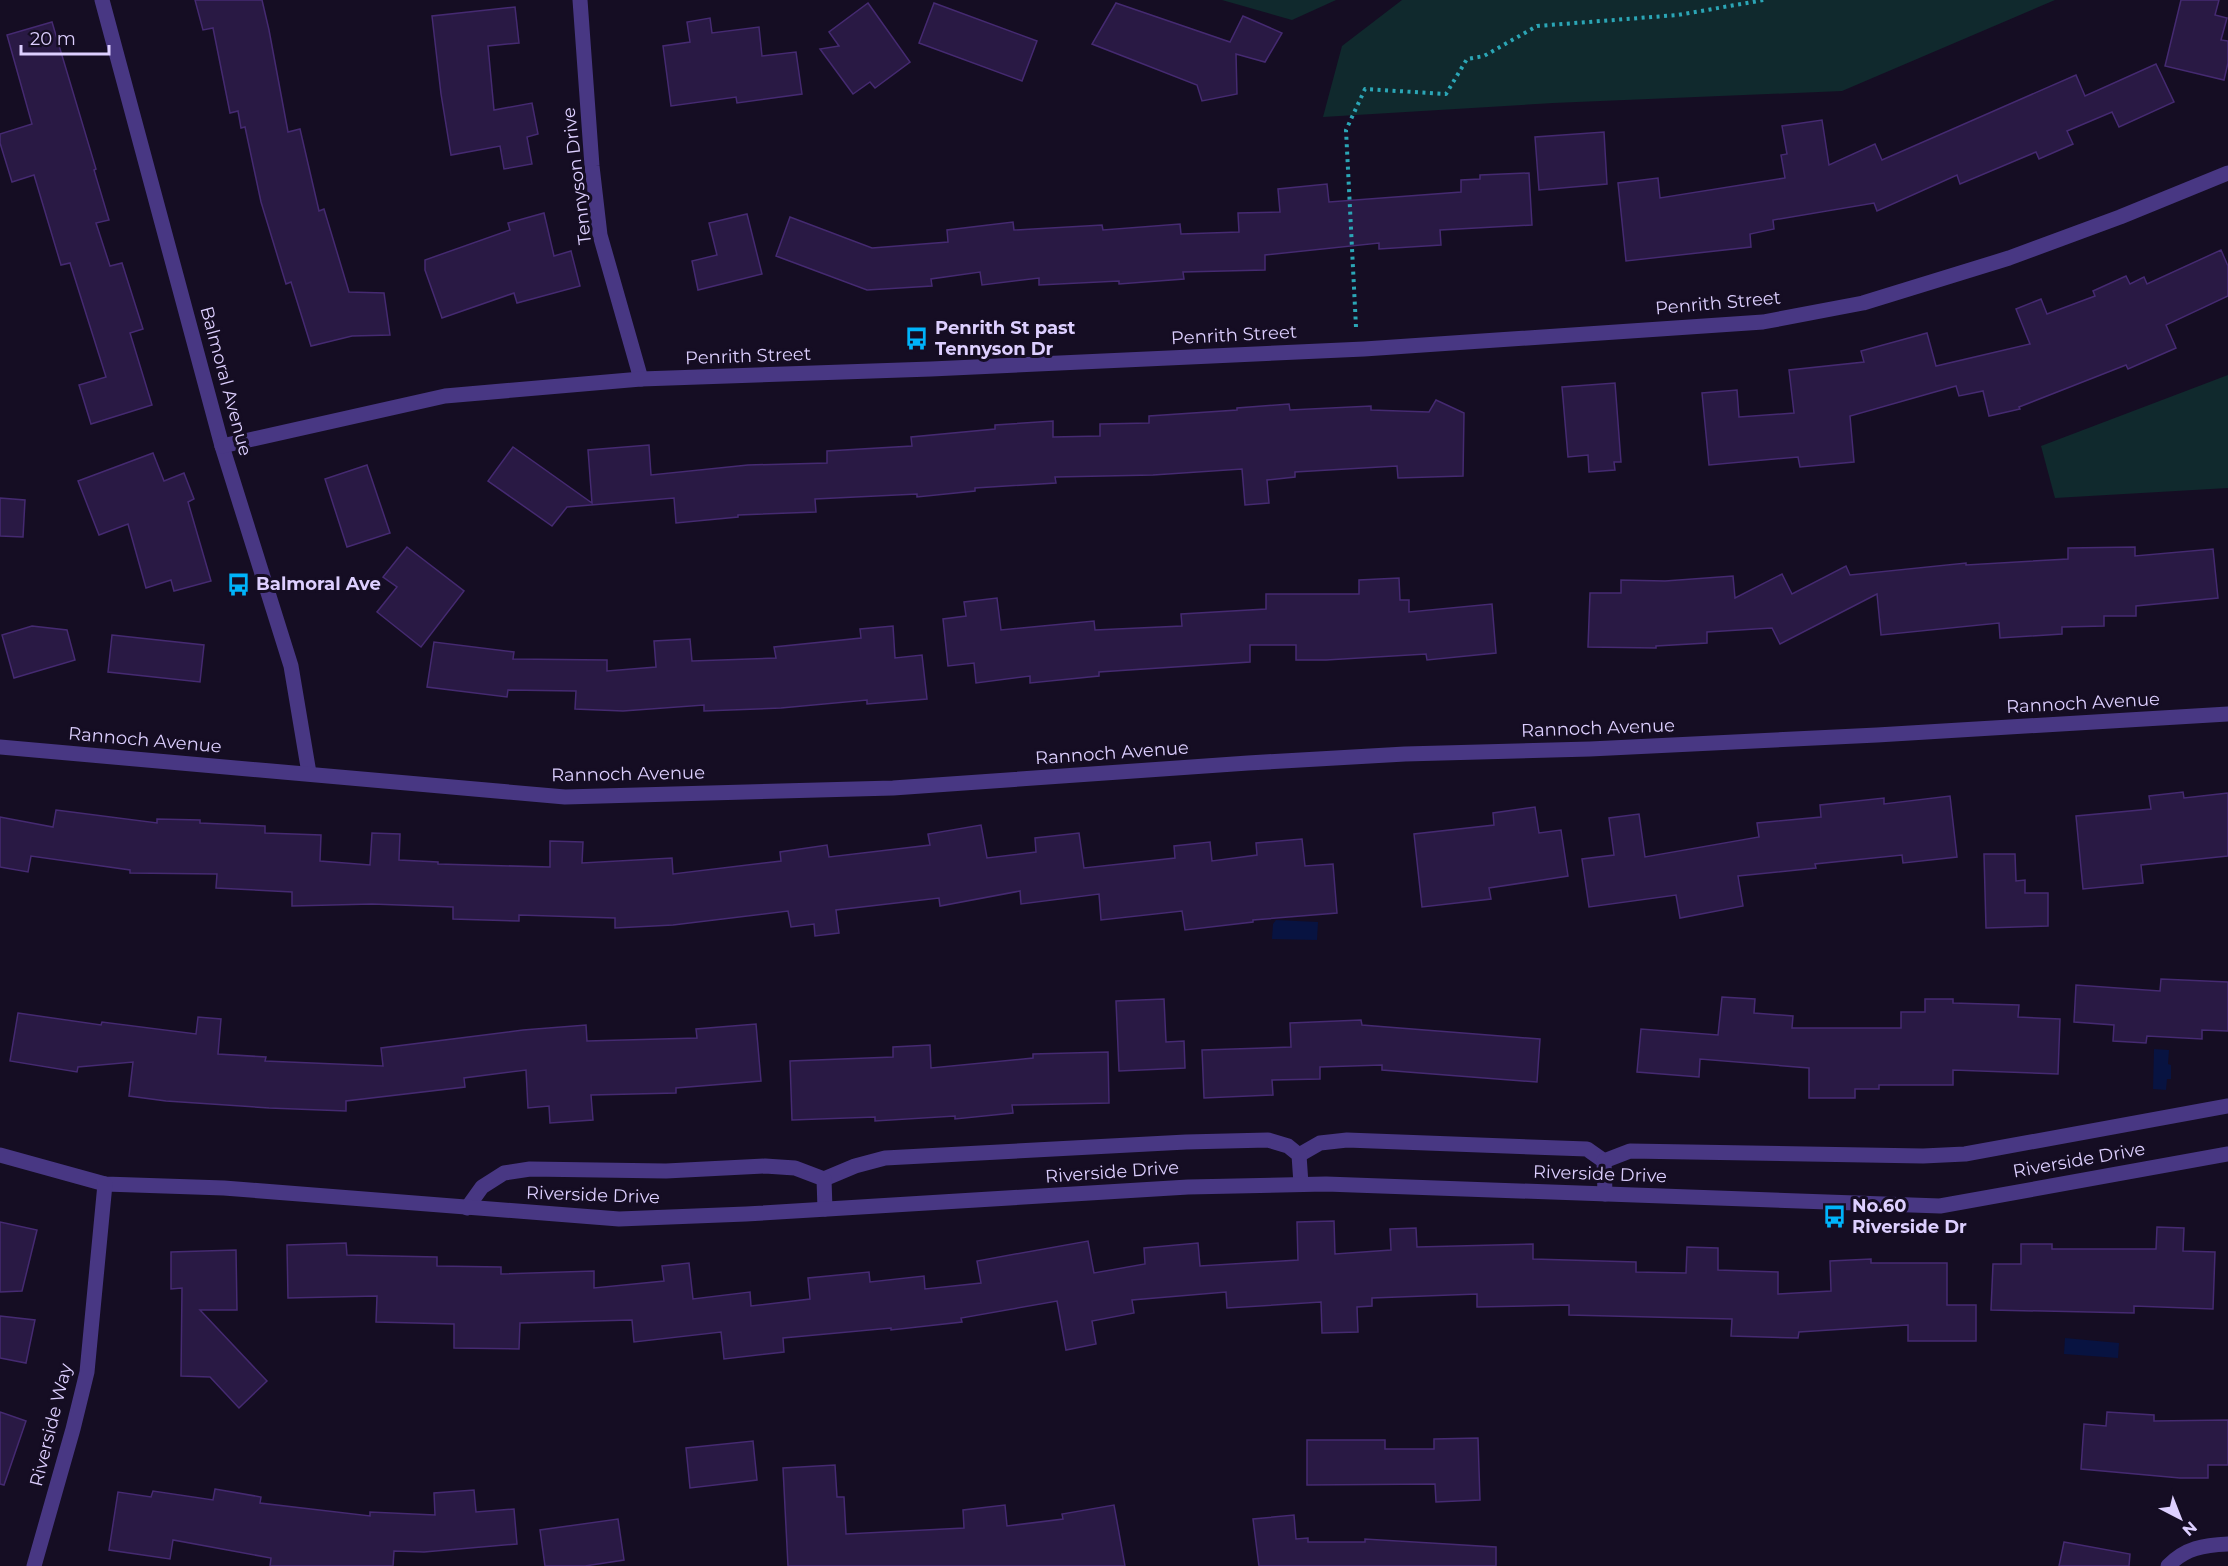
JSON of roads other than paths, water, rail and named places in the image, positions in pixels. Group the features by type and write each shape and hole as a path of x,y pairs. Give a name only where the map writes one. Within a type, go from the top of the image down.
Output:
{"street":[{"name":"Balmoral Avenue","path":"102,0 222,446 291,666 309,773"},
{"name":"Tennyson Drive","path":"580,0 592,166 600,235 641,379"},
{"name":"Penrith Street","path":"222,446 445,396 641,379 943,369 1357,349 1763,322 1863,303 2009,258 2120,217 2228,173"},
{"name":"Rannoch Avenue","path":"0,747 565,796 893,788 1405,754 1817,738 2228,714"},
{"path":"1605,1161 1630,1151 1923,1156 1965,1154 2228,1106"},
{"path":"467,1208 482,1187 504,1173 530,1169 666,1171 795,1168 824,1179 855,1166 885,1158 1186,1142 1268,1140 1288,1146 1299,1155 1301,1184"},
{"path":"1299,1155 1320,1143 1347,1140 1587,1149 1605,1161"},
{"name":"Riverside Drive","path":"0,1155 105,1184 224,1188 618,1219 1188,1187 1301,1184 1450,1187 1940,1206 2228,1154"},
{"path":"1605,1161 1605,1194"},
{"path":"824,1179 825,1209"},
{"name":"Riverside Way","path":"34,1566 87,1372 105,1184"},
{"path":"2168,1566 2177,1556 2193,1548 2228,1544"}],"place":[{"name":"Penrith St past Tennyson Dr","path":"917,338"},
{"name":"Balmoral Ave","path":"238,584"},
{"name":"No.60 Riverside Dr","path":"1834,1216"}]}
